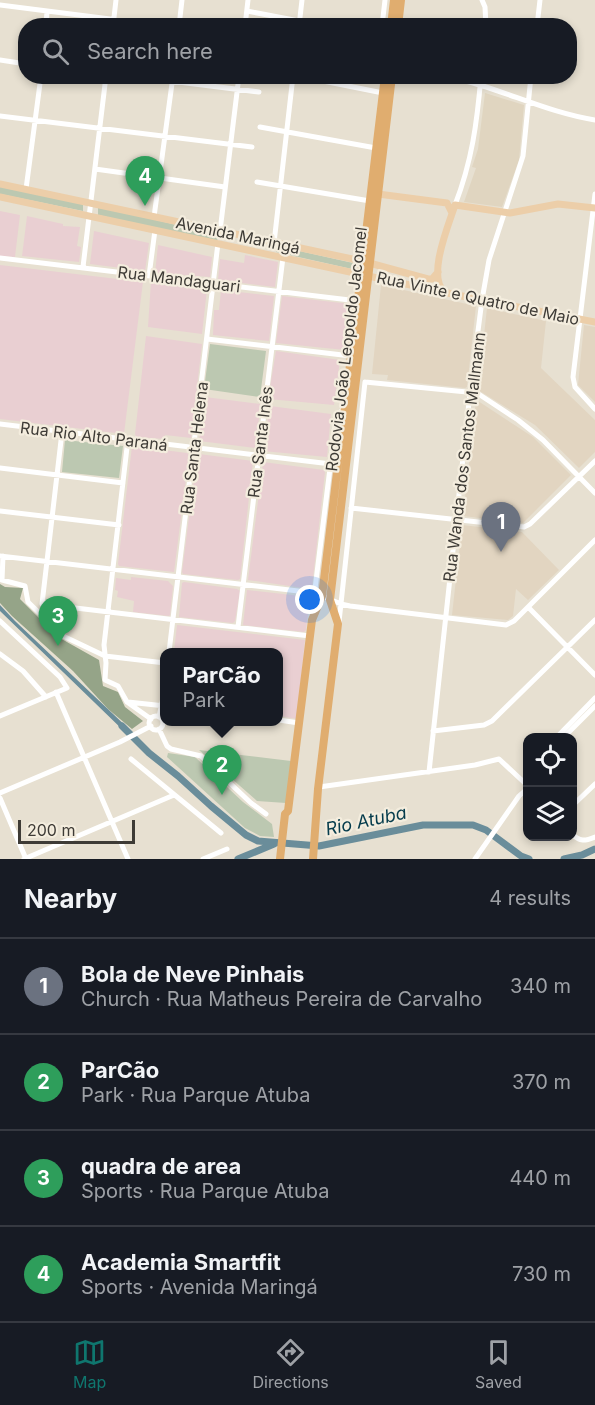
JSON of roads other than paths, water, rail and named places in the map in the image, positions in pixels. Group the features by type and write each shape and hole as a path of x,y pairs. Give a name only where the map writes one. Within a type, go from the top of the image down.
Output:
{"highway":[{"path":"392,18 394,0"},
{"path":"399,18 401,0"},
{"name":"Rodovia João Leopoldo Jacomel","path":"366,262 370,201 384,84"},
{"name":"Rodovia João Leopoldo Jacomel","path":"280,856 285,814 288,811 292,784 312,620 318,594 358,301 378,194 391,84"},
{"name":"Rodovia João Leopoldo Jacomel","path":"313,858 338,624 330,600 356,375 364,274"}],"main road":[{"name":"Avenida Maringá","path":"0,184 366,262"},
{"path":"378,194 447,203 452,213"},
{"name":"Avenida Maringá","path":"0,197 364,274"},
{"path":"445,292 439,286 438,272 443,237 455,205 510,213 564,204 594,207"},
{"path":"218,243 220,232"},
{"path":"273,254 274,243"},
{"name":"Rua Vinte e Quatro de Maio","path":"366,262 428,279 432,279 438,272"},
{"name":"Rua Vinte e Quatro de Maio","path":"364,274 595,322"}],"street":[{"path":"114,18 116,0"},
{"path":"180,18 182,0"},
{"path":"246,18 248,0"},
{"path":"300,18 302,0"},
{"path":"383,18 385,0"},
{"path":"482,0 486,18"},
{"path":"538,18 540,0"},
{"path":"0,5 92,18"},
{"path":"46,18 47,10"},
{"path":"247,11 277,18"},
{"path":"0,60 18,62"},
{"path":"26,189 40,84"},
{"path":"83,267 105,84"},
{"path":"154,217 171,84"},
{"path":"202,84 258,92"},
{"path":"220,232 237,84"},
{"path":"274,243 292,84"},
{"path":"338,84 382,93"},
{"path":"470,84 567,115 595,120"},
{"path":"455,205 467,174 473,148 480,84"},
{"name":"Rua Wanda dos Santos Mallmann","path":"429,772 482,300 489,260 523,156 530,84"},
{"path":"0,116 252,147"},
{"path":"260,127 376,148"},
{"path":"95,169 225,187"},
{"path":"257,182 370,201"},
{"path":"595,194 573,377 575,387 595,409"},
{"path":"149,276 155,230"},
{"name":"Rua Santa Helena","path":"170,648 218,243"},
{"name":"Rua Santa Inês","path":"238,627 283,257"},
{"name":"Rua Mandaguari","path":"0,258 358,301"},
{"path":"207,339 351,356"},
{"path":"356,375 365,382 477,393 543,440 595,493"},
{"name":"Rodovia João Leopoldo Jacomel","path":"338,624 365,382"},
{"name":"Rodovia João Leopoldo Jacomel","path":"318,594 336,420 345,406"},
{"name":"Rua Rio Alto Paraná","path":"0,424 331,464"},
{"path":"42,604 62,432"},
{"path":"128,440 104,645 105,680 121,688 127,702 151,719"},
{"path":"351,508 524,527 530,524 595,461"},
{"path":"0,468 123,483"},
{"path":"0,511 119,525"},
{"path":"160,662 105,656 63,636 28,602 25,586 3,580 1,556 318,594 341,604 506,625 529,608 595,540"},
{"path":"34,609 42,604 310,636"},
{"path":"529,608 595,675"},
{"path":"433,731 484,725 492,721 595,620"},
{"path":"0,621 60,677 67,688 0,716"},
{"path":"0,654 23,671 46,697"},
{"path":"56,692 128,859"},
{"path":"561,733 595,698"},
{"path":"127,702 160,706"},
{"path":"568,733 595,706"},
{"path":"151,719 155,716 159,717"},
{"path":"151,719 151,726"},
{"path":"283,721 299,723"},
{"path":"0,793 120,742 151,726"},
{"path":"151,726 159,729"},
{"path":"159,729 166,746 201,756 266,814"},
{"path":"131,759 221,833"},
{"path":"319,787 429,772 499,759 523,780"},
{"path":"577,803 595,784"},
{"path":"475,859 525,787"},
{"path":"0,798 25,859 174,795"},
{"path":"577,837 586,841 595,837"},
{"path":"481,859 483,848"},
{"path":"203,859 227,849"}],"water":[{"path":"0,605 131,731 126,733 0,611"}],"waterway":[{"name":"Rio Atuba","path":"122,726 149,753 211,806 246,835 258,841 319,846 423,825 473,825 486,830 521,856 529,859"},
{"path":"238,859 274,844"},
{"name":"Rio Atuba","path":"564,859 595,849"}],"place":[{"name":"Academia Smartfit","path":"145,206"},
{"name":"Bola de Neve Pinhais","path":"501,552"},
{"name":"quadra de area","path":"58,646"},
{"name":"ParCão","path":"222,795"}]}
